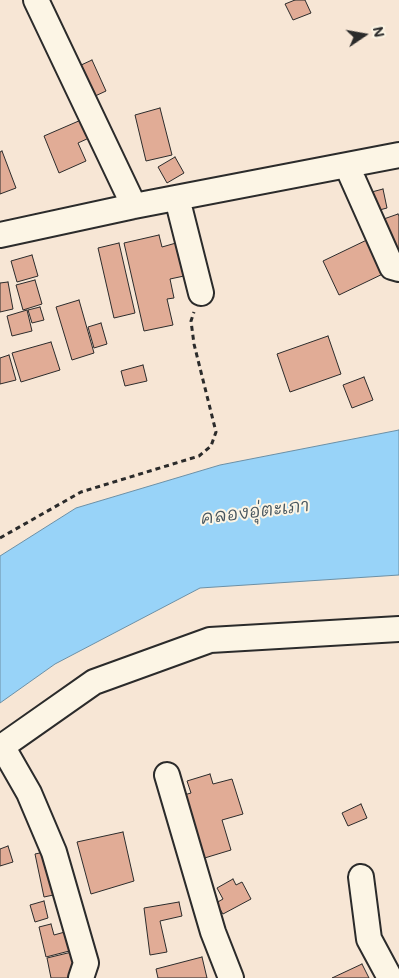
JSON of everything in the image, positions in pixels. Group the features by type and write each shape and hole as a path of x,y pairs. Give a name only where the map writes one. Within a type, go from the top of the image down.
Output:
{"street":[{"path":"36,0 134,206"},
{"path":"0,235 134,206 399,155"},
{"path":"347,166 392,267 399,269"},
{"path":"177,198 201,293"},
{"path":"81,978 86,964 54,852 29,793 1,747 94,682 210,640 399,629"},
{"path":"167,775 213,932 231,978"},
{"path":"360,878 369,939 390,978"}],"path":[{"path":"0,538 81,492 199,456 211,446 216,432 194,344 191,320 201,293"}],"water":[{"name":"คลองอุ่ตะเภา","path":"399,430 399,575 200,588 55,664 0,703 0,556 76,508 220,465"}],"building":[{"path":"295,0 305,0 311,13 293,20 285,4"},
{"path":"92,60 106,91 93,97 79,66"},
{"path":"160,108 172,155 146,161 135,115"},
{"path":"81,120 89,138 78,143 86,161 59,173 44,136"},
{"path":"2,151 16,188 0,194 0,152"},
{"path":"175,157 184,173 167,183 158,167"},
{"path":"383,189 387,208 372,212 368,193"},
{"path":"398,214 399,216 399,263 381,220"},
{"path":"159,235 162,247 176,243 184,276 170,279 174,298 167,299 173,325 144,331 124,243"},
{"path":"373,237 389,271 339,295 323,261"},
{"path":"119,243 135,313 114,318 98,248"},
{"path":"32,255 38,276 17,282 11,261"},
{"path":"35,280 42,304 23,310 16,285"},
{"path":"8,282 13,309 0,312 0,283"},
{"path":"79,300 94,353 72,360 56,307"},
{"path":"40,307 44,320 32,323 28,310"},
{"path":"27,310 32,331 12,336 7,316"},
{"path":"101,323 107,344 94,348 88,327"},
{"path":"328,336 341,374 290,392 277,354"},
{"path":"51,342 60,370 21,382 12,353"},
{"path":"9,355 16,380 0,384 0,358"},
{"path":"143,365 147,381 125,386 121,371"},
{"path":"364,377 373,400 352,408 343,385"},
{"path":"210,774 213,784 232,779 243,814 222,820 231,850 198,860 184,795 191,793 187,781"},
{"path":"361,804 367,818 348,826 342,813"},
{"path":"123,832 134,881 91,894 77,842"},
{"path":"8,846 13,862 0,866 0,849"},
{"path":"49,851 58,894 44,897 35,854"},
{"path":"233,879 236,885 242,882 251,899 223,914 216,903 223,899 217,888"},
{"path":"44,901 48,918 35,922 30,905"},
{"path":"179,902 182,916 160,921 167,952 150,955 144,908"},
{"path":"51,924 54,935 72,930 77,949 46,957 39,927"},
{"path":"76,951 74,978 51,978 47,958"},
{"path":"202,957 207,978 158,978 156,969"},
{"path":"362,964 369,978 332,978"}]}
